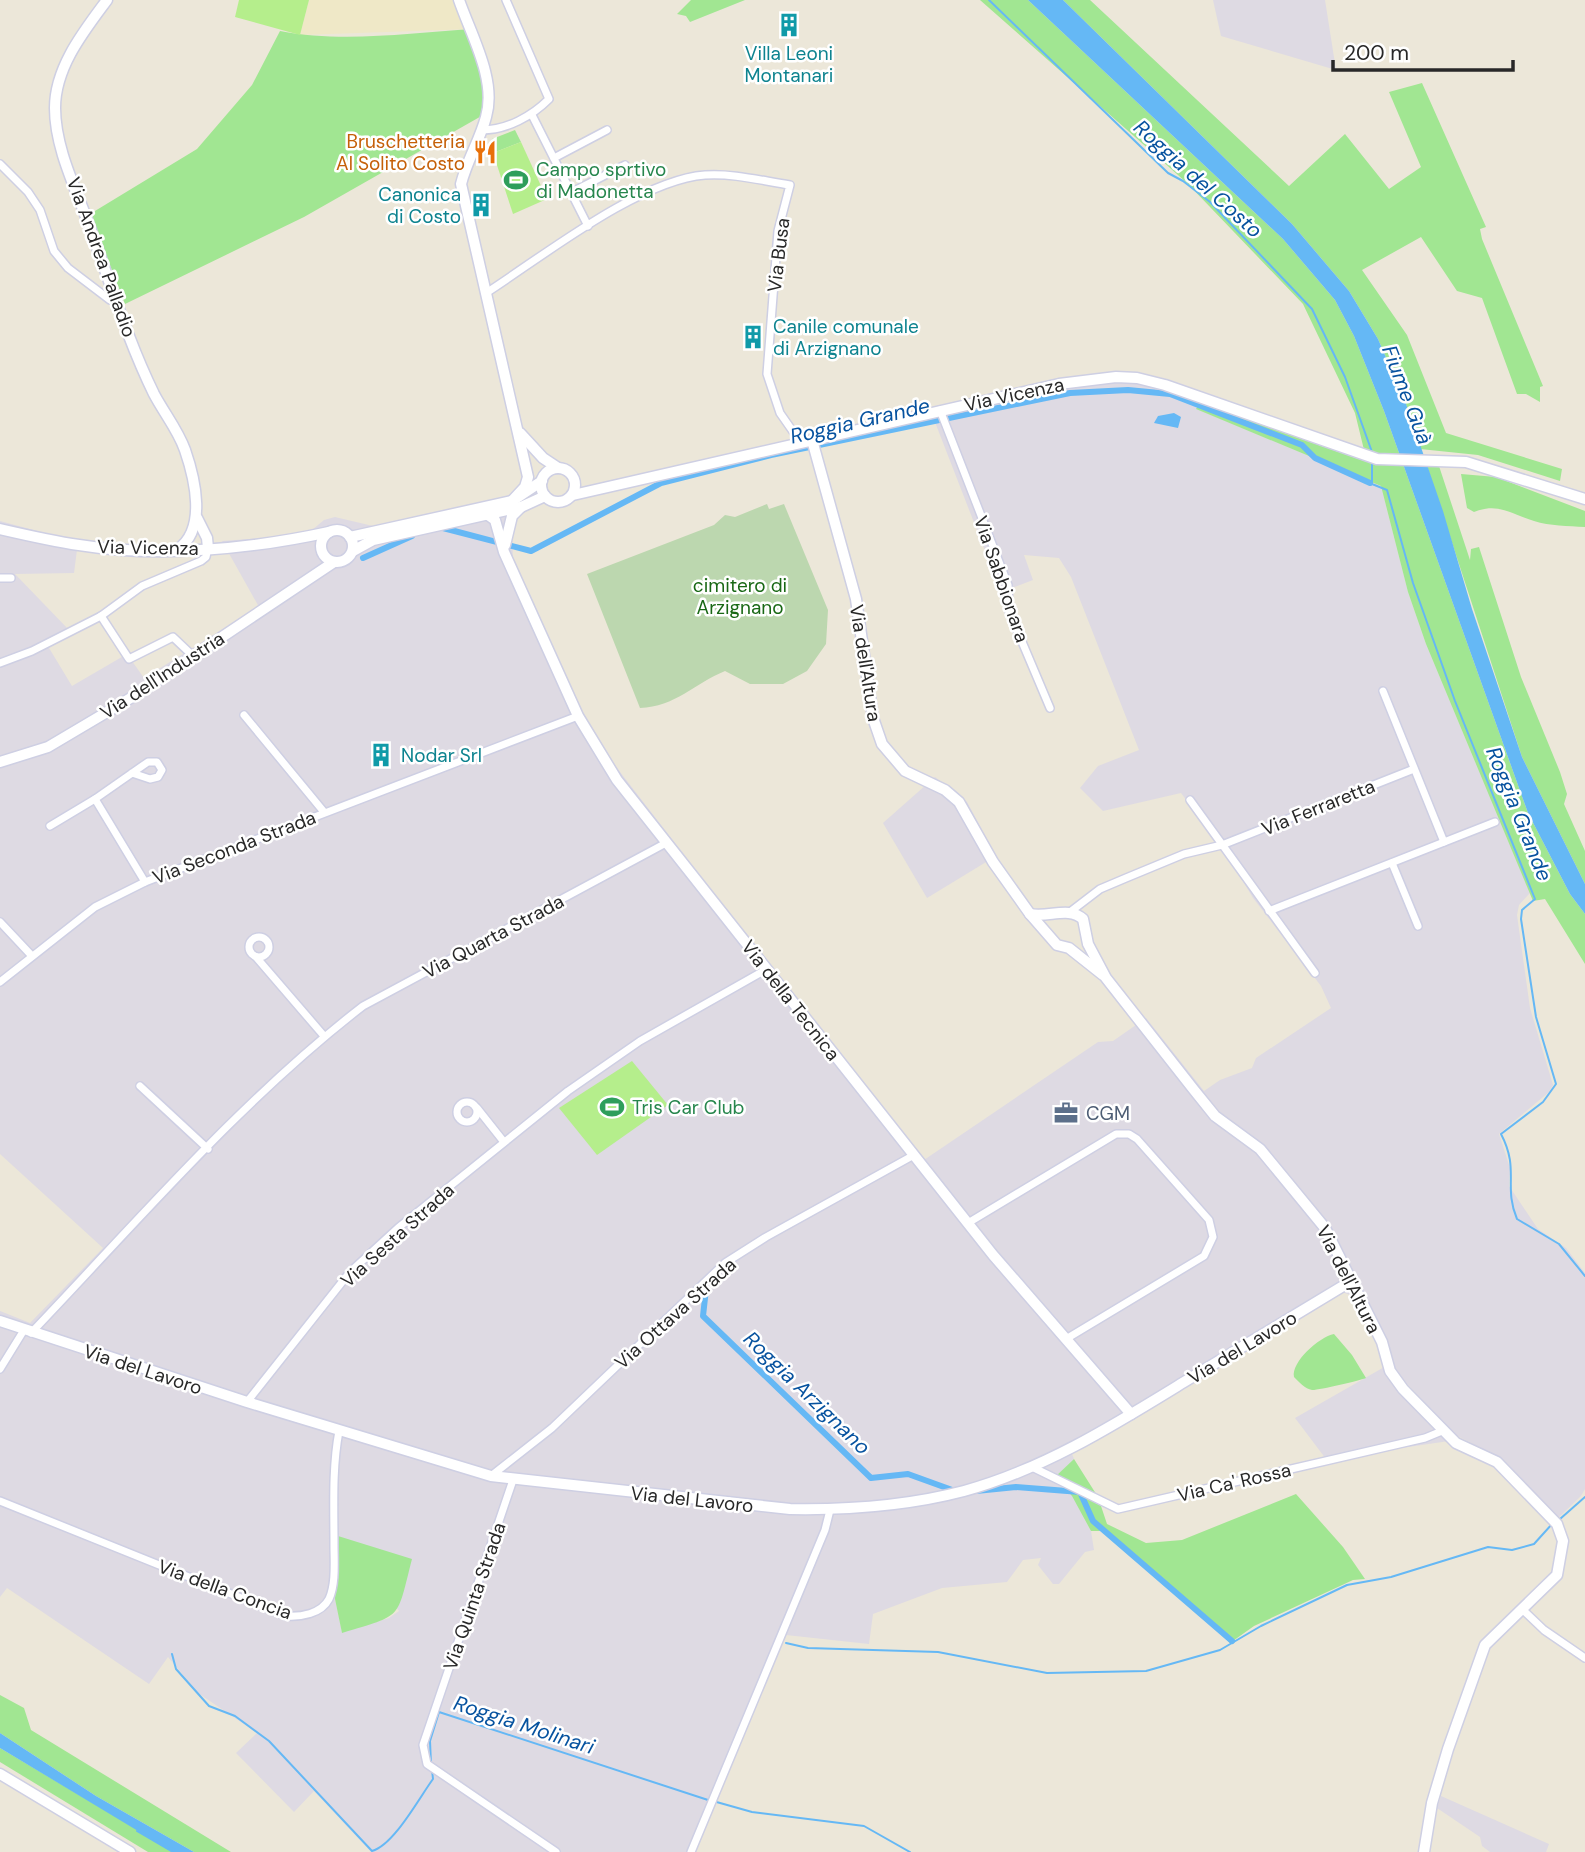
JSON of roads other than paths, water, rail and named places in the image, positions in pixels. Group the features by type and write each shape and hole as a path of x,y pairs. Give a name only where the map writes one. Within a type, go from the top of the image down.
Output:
{"street":[{"name":"Via Andrea Palladio","path":"107,0 67,61 57,88 55,107 63,151 117,302 153,393 185,449 196,517"},
{"path":"459,0 489,90 490,102 482,130 467,160 461,184 528,477 512,516 504,552"},
{"path":"482,130 496,130 532,115 549,97 506,0"},
{"path":"532,115 588,226"},
{"path":"554,159 607,130"},
{"path":"0,164 28,192 40,210 54,251 68,268 110,300 117,302"},
{"path":"572,192 625,165"},
{"name":"Via Busa","path":"486,293 588,226 652,192 704,175 790,185 778,231 767,374 780,413 801,443"},
{"name":"Via Vicenza","path":"0,529 80,546 178,549 297,539 343,531 350,537 545,496 559,503 573,495 607,485 1085,379 1138,379 1165,385 1361,455 1395,460 1466,462 1585,499"},
{"name":"Via Sabbionara","path":"941,411 1008,585 1009,611 1050,708"},
{"path":"520,433 543,458 558,468"},
{"path":"520,433 543,478 545,496"},
{"name":"Via dell'Altura","path":"812,440 856,599 873,718 882,744 905,771 944,790 959,802 993,862 1030,914 1057,945 1069,948 1106,978 1211,1111 1254,1143 1282,1173 1325,1228 1382,1342 1390,1371 1403,1390 1442,1432 1456,1443 1497,1462 1557,1524 1563,1541 1557,1575 1522,1609"},
{"name":"Via Vicenza","path":"334,562 346,560 353,551 373,540 488,515 517,504 543,478 558,468 568,471 582,484 607,485"},
{"path":"573,495 574,479"},
{"name":"Via della Tecnica","path":"488,515 495,520 500,531 504,552 578,716 617,780 968,1223 1131,1414"},
{"path":"195,548 192,536 196,517"},
{"path":"0,663 32,651 101,615 142,586 201,561 208,548 207,538 196,517"},
{"path":"316,572 322,553 322,540 330,532"},
{"path":"178,549 192,536"},
{"path":"350,537 353,551"},
{"path":"297,539 310,542 334,562"},
{"name":"Via dell'Industria","path":"0,762 48,747 134,696 334,562"},
{"path":"0,578 11,578"},
{"path":"101,615 129,659 173,637 193,656"},
{"path":"1383,691 1444,842"},
{"name":"Via Seconda Strada","path":"244,715 324,812"},
{"name":"Via Seconda Strada","path":"0,982 95,906 145,882 578,716"},
{"name":"Via Ferraretta","path":"1070,912 1092,898 1100,889 1135,874 1184,854 1222,845 1414,769"},
{"path":"50,826 132,773"},
{"name":"Via Seconda Strada","path":"95,799 145,882"},
{"path":"1190,800 1315,973"},
{"path":"1269,911 1495,822"},
{"name":"Via Quarta Strada","path":"0,1369 28,1331 273,1082 324,1036 363,1006 666,843"},
{"path":"1392,863 1418,926"},
{"path":"1085,923 1092,898"},
{"path":"1030,914 1058,915 1070,912 1077,914 1085,923"},
{"path":"1050,934 1050,926 1058,915"},
{"path":"0,922 32,956"},
{"name":"Via dell'Altura","path":"1085,923 1086,934 1106,978"},
{"path":"1069,948 1080,944 1086,934"},
{"path":"267,973 269,943 257,937 249,946 256,957 267,973 324,1036"},
{"path":"256,957 268,953"},
{"name":"Via Sesta Strada","path":"247,1402 350,1272 398,1228 568,1091 640,1041 767,970"},
{"path":"140,1086 208,1149"},
{"path":"488,1121 470,1122 459,1118 458,1108 468,1102 477,1108 488,1121 504,1142"},
{"path":"470,1122 476,1118 477,1108"},
{"path":"968,1223 1116,1134 1129,1134 1137,1139 1209,1220 1213,1237 1203,1256 1066,1339"},
{"name":"Via Ottava Strada","path":"491,1476 552,1428 725,1263 766,1237 915,1156"},
{"name":"Via del Lavoro","path":"0,1321 247,1402 491,1476 790,1509 830,1510 919,1501 963,1491 1032,1467 1090,1439 1353,1280"},
{"name":"Via della Concia","path":"0,1501 286,1616 301,1617 322,1608 329,1599 334,1565 335,1453 339,1431"},
{"name":"Via Ca' Rossa","path":"1032,1467 1118,1508 1442,1432"},
{"name":"Via Quinta Strada","path":"513,1480 423,1745 424,1755 427,1764 556,1852"},
{"path":"691,1852 825,1530 830,1510"},
{"path":"1424,1852 1432,1804 1448,1749 1485,1645 1522,1609 1544,1630 1585,1658"},
{"path":"0,1774 130,1852"}],"water":[{"path":"1028,0 1063,0 1292,224 1349,291 1378,339 1405,401 1522,757 1585,884 1585,914 1570,894 1528,813 1384,411 1354,336 1335,300 1283,239"},
{"path":"1174,413 1181,417 1178,428 1154,423 1158,416"},
{"path":"0,1733 96,1796 194,1852 173,1852 0,1748"}],"waterway":[{"name":"Roggia del Costo","path":"989,0 1168,173 1210,202 1312,309 1345,377 1372,452"},
{"name":"Roggia Grande","path":"443,528 531,551 661,483 771,455 1070,393 1128,390 1170,394 1302,445 1315,458 1370,483"},
{"name":"Roggia Grande","path":"1372,461 1372,484 1387,490 1413,583 1455,701 1535,899 1522,910 1521,919 1536,1017 1556,1084 1543,1102 1501,1134 1510,1158 1513,1207 1517,1219 1559,1244 1585,1276"},
{"name":"Roggia Grande","path":"363,558 412,536"},
{"name":"Roggia Arzignano","path":"706,1289 703,1316 871,1478 908,1474 955,1491"},
{"name":"Roggia Arzignano","path":"976,1491 1016,1487 1080,1492 1093,1521 1232,1641"},
{"name":"Roggia Arzignano","path":"1560,1519 1585,1497"},
{"path":"786,1643 808,1648 938,1652 1047,1673 1146,1671 1220,1650 1261,1626 1347,1585 1391,1577 1488,1547 1512,1550 1534,1544 1552,1524"},
{"name":"Roggia Molinari","path":"172,1654 176,1669 209,1706 235,1716 269,1741 372,1851 397,1831 433,1779 432,1770"},
{"name":"Roggia Molinari","path":"431,1764 430,1741 439,1712 708,1800"},
{"name":"Roggia Molinari","path":"713,1801 752,1812 864,1826 910,1852"},
{"path":"137,1831 173,1852"}],"place":[{"name":"Villa Leoni Montanari","path":"789,25"},
{"name":"Bruschetteria Al Solito Costo","path":"485,152"},
{"name":"Campo sprtivo di Madonetta","path":"516,180"},
{"name":"Canonica di Costo","path":"481,205"},
{"name":"Canile comunale di Arzignano","path":"753,337"},
{"name":"Nodar Srl","path":"381,755"},
{"name":"Tris Car Club","path":"612,1107"},
{"name":"CGM","path":"1066,1113"}],"water label":[{"name":"Fiume Guà","path":"1407,395"}],"park label":[{"name":"cimitero di Arzignano","path":"740,596"}]}
